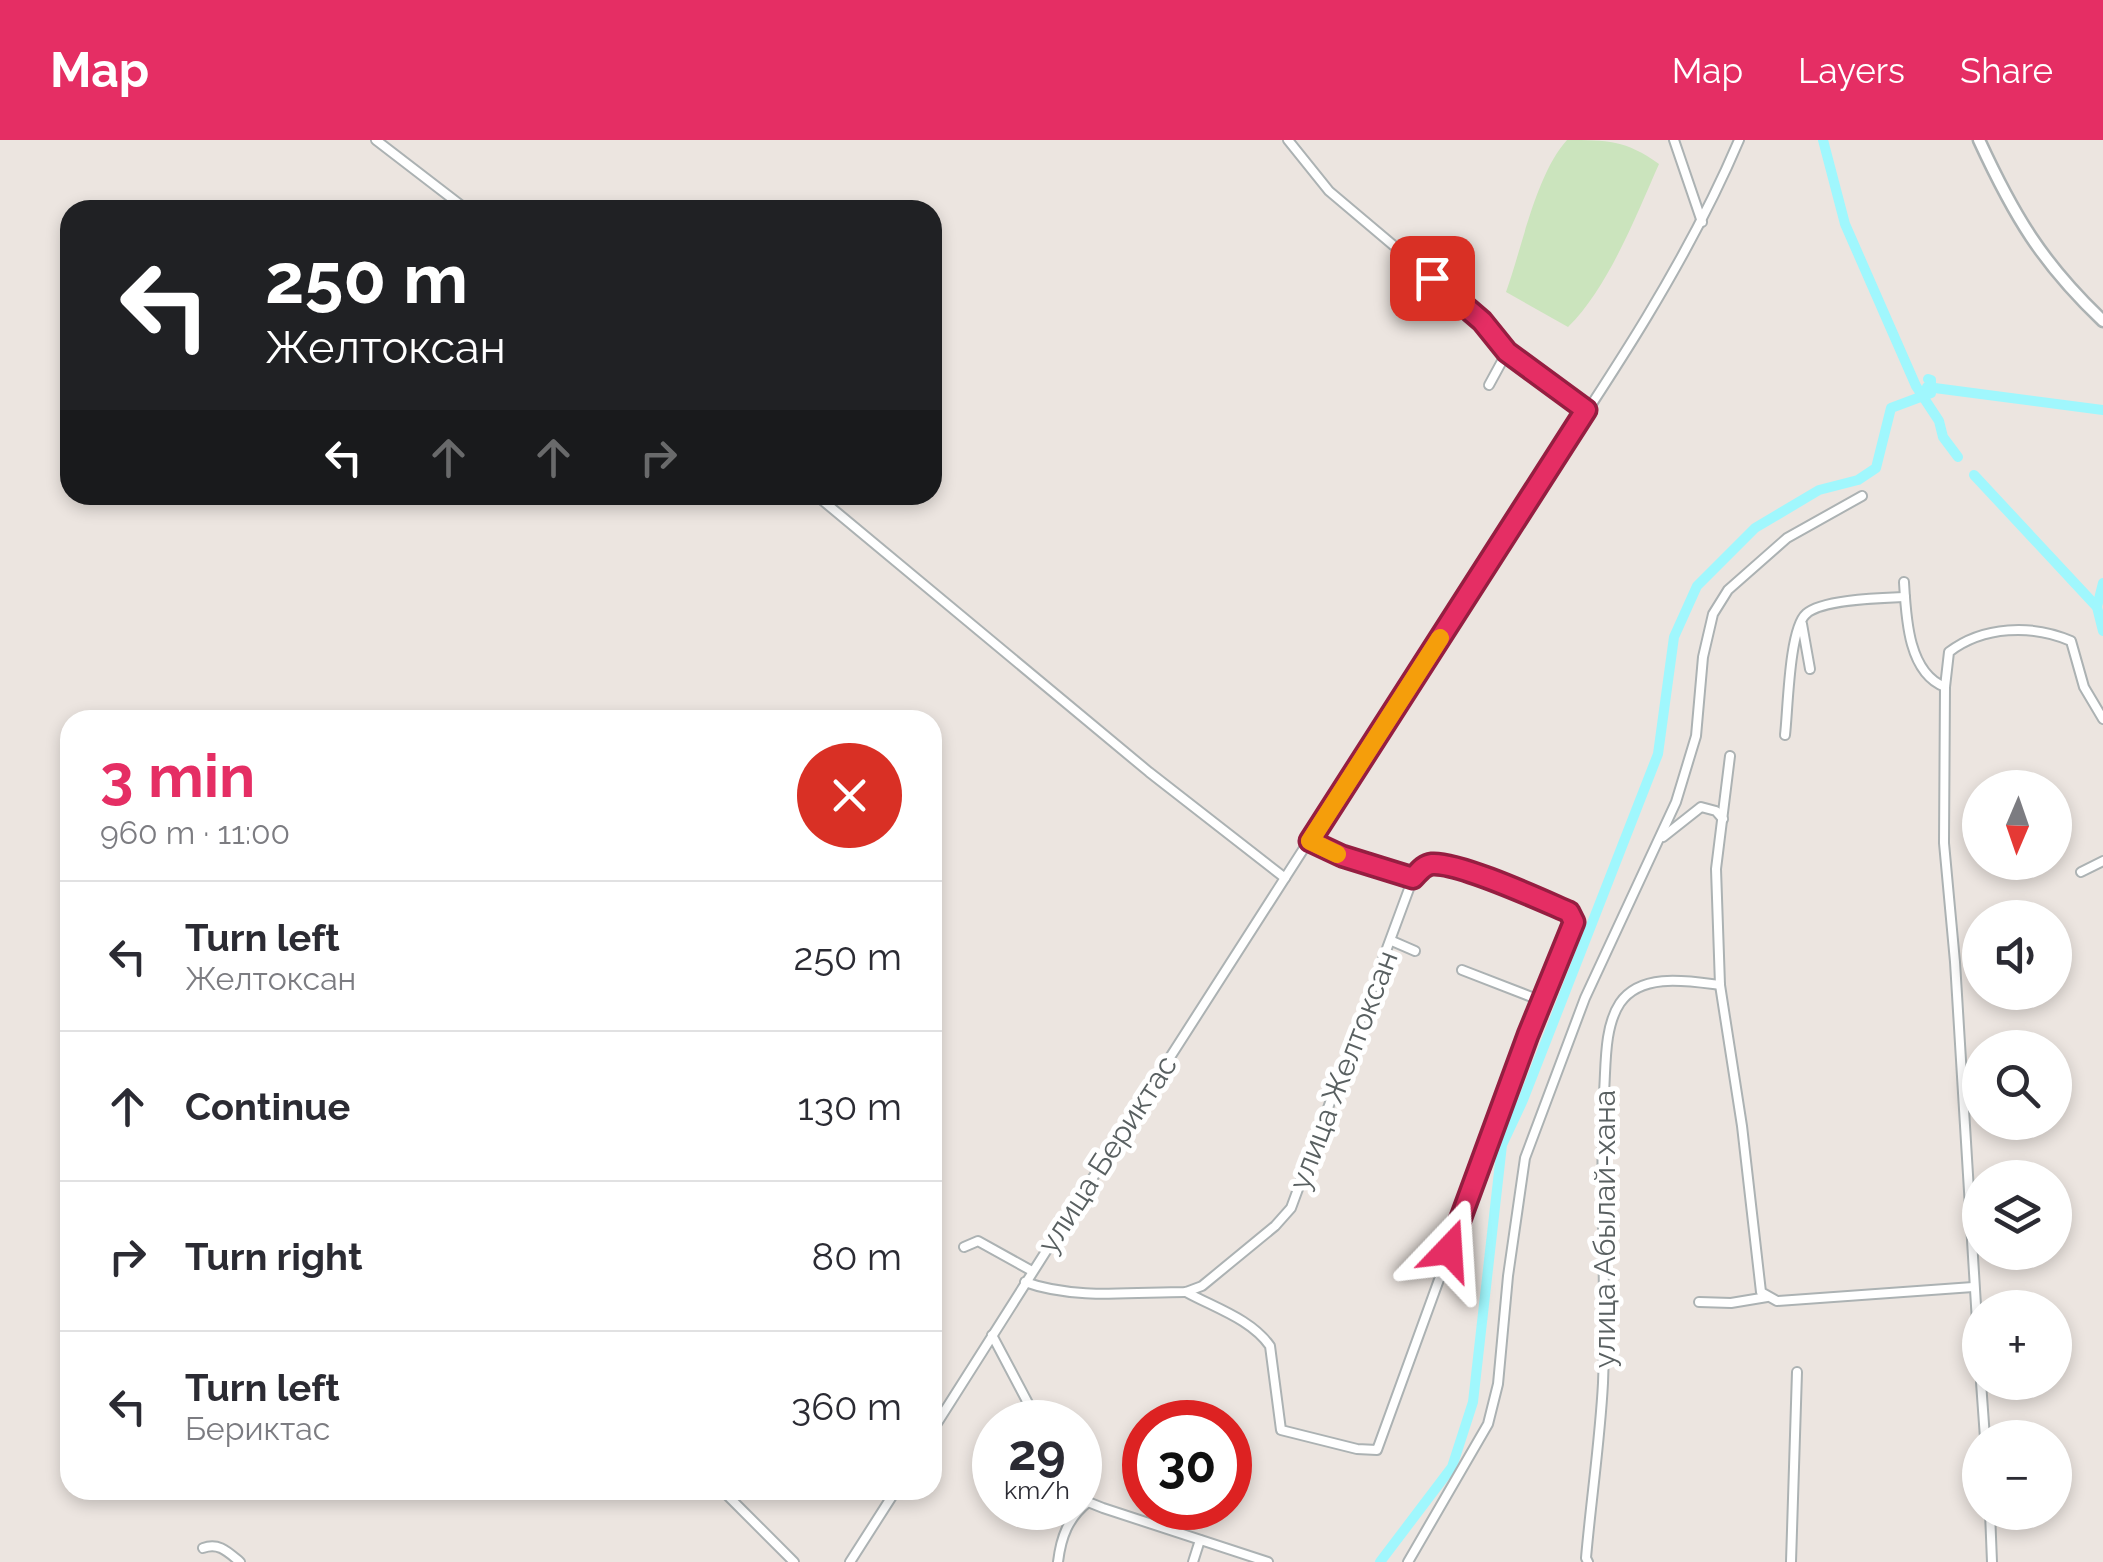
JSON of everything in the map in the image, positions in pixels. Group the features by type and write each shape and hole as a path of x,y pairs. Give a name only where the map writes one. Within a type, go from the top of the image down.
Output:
{"street":[{"path":"376,140 454,200"},
{"path":"1288,140 1329,192 1482,321 1507,352 1586,410"},
{"path":"1674,140 1702,222"},
{"name":"улица Бериктас","path":"942,1415 1586,410 1702,222 1739,140"},
{"path":"1980,140 2042,257 2103,321"},
{"path":"1489,384 1507,352"},
{"path":"1408,1562 1488,1424 1498,1384 1516,1214 1532,1134 1585,998 1676,802 1696,736 1703,657 1713,614 1728,590 1787,538 1862,496"},
{"path":"828,505 1149,772 1285,878"},
{"path":"1904,582 1922,672 1945,687"},
{"path":"1786,735 1802,618 1811,610 1844,602 1905,597"},
{"path":"1802,618 1810,668"},
{"path":"1973,1290 1955,962 1944,843 1945,687 1949,652 1965,640 1986,633 2030,630 2070,641 2084,688 2103,719"},
{"path":"1730,756 1716,868 1720,985 1742,1126 1761,1292 1766,1297"},
{"path":"1660,840 1702,808 1716,811 1723,820"},
{"path":"1026,1282 1047,1290 1186,1292 1252,1327 1270,1346 1282,1430 1357,1450 1377,1450 1574,922 1569,912 1506,885 1452,868 1424,866 1413,878 1342,856 1310,841"},
{"path":"2081,872 2103,861"},
{"name":"улица Желтоксан","path":"1186,1292 1202,1286 1276,1226 1290,1208 1413,878"},
{"path":"1392,941 1415,951"},
{"path":"1462,970 1542,1001"},
{"name":"улица Абылай-хана","path":"1585,1561 1602,1388 1602,1121 1612,1022 1628,994 1646,985 1670,981 1720,985"},
{"path":"964,1248 978,1241 1032,1271"},
{"path":"1699,1302 1973,1287"},
{"path":"992,1336 1026,1400"},
{"path":"1791,1562 1796,1372"},
{"path":"732,1500 794,1562"},
{"path":"850,1562 890,1500"},
{"path":"1102,1507 1268,1562"},
{"path":"1058,1562 1065,1530"},
{"path":"1991,1530 1992,1562"},
{"path":"1192,1562 1200,1540"},
{"path":"203,1548 223,1548 240,1562"}],"green space":[{"path":"1567,140 1616,143 1659,164 1608,272 1568,327 1506,292 1538,191"}],"waterway":[{"path":"1823,140 1845,224 1916,386 1958,457"},
{"path":"1380,1562 1452,1467 1473,1402 1502,1145 1658,754 1674,637 1697,586 1755,528 1819,490 1858,480 1876,468 1891,408 1931,393 1928,379"},
{"path":"1927,387 2103,410"},
{"path":"1974,475 2097,607 2103,631"},
{"path":"2097,607 2103,583"}],"slow traffic":[{"path":"1337,854 1310,841 1440,638"}],"route":[{"path":"1432,278 1482,321 1507,352 1586,410 1310,841 1342,856 1413,878 1424,866 1452,868 1506,885 1569,912 1574,922 1449,1250"}]}
